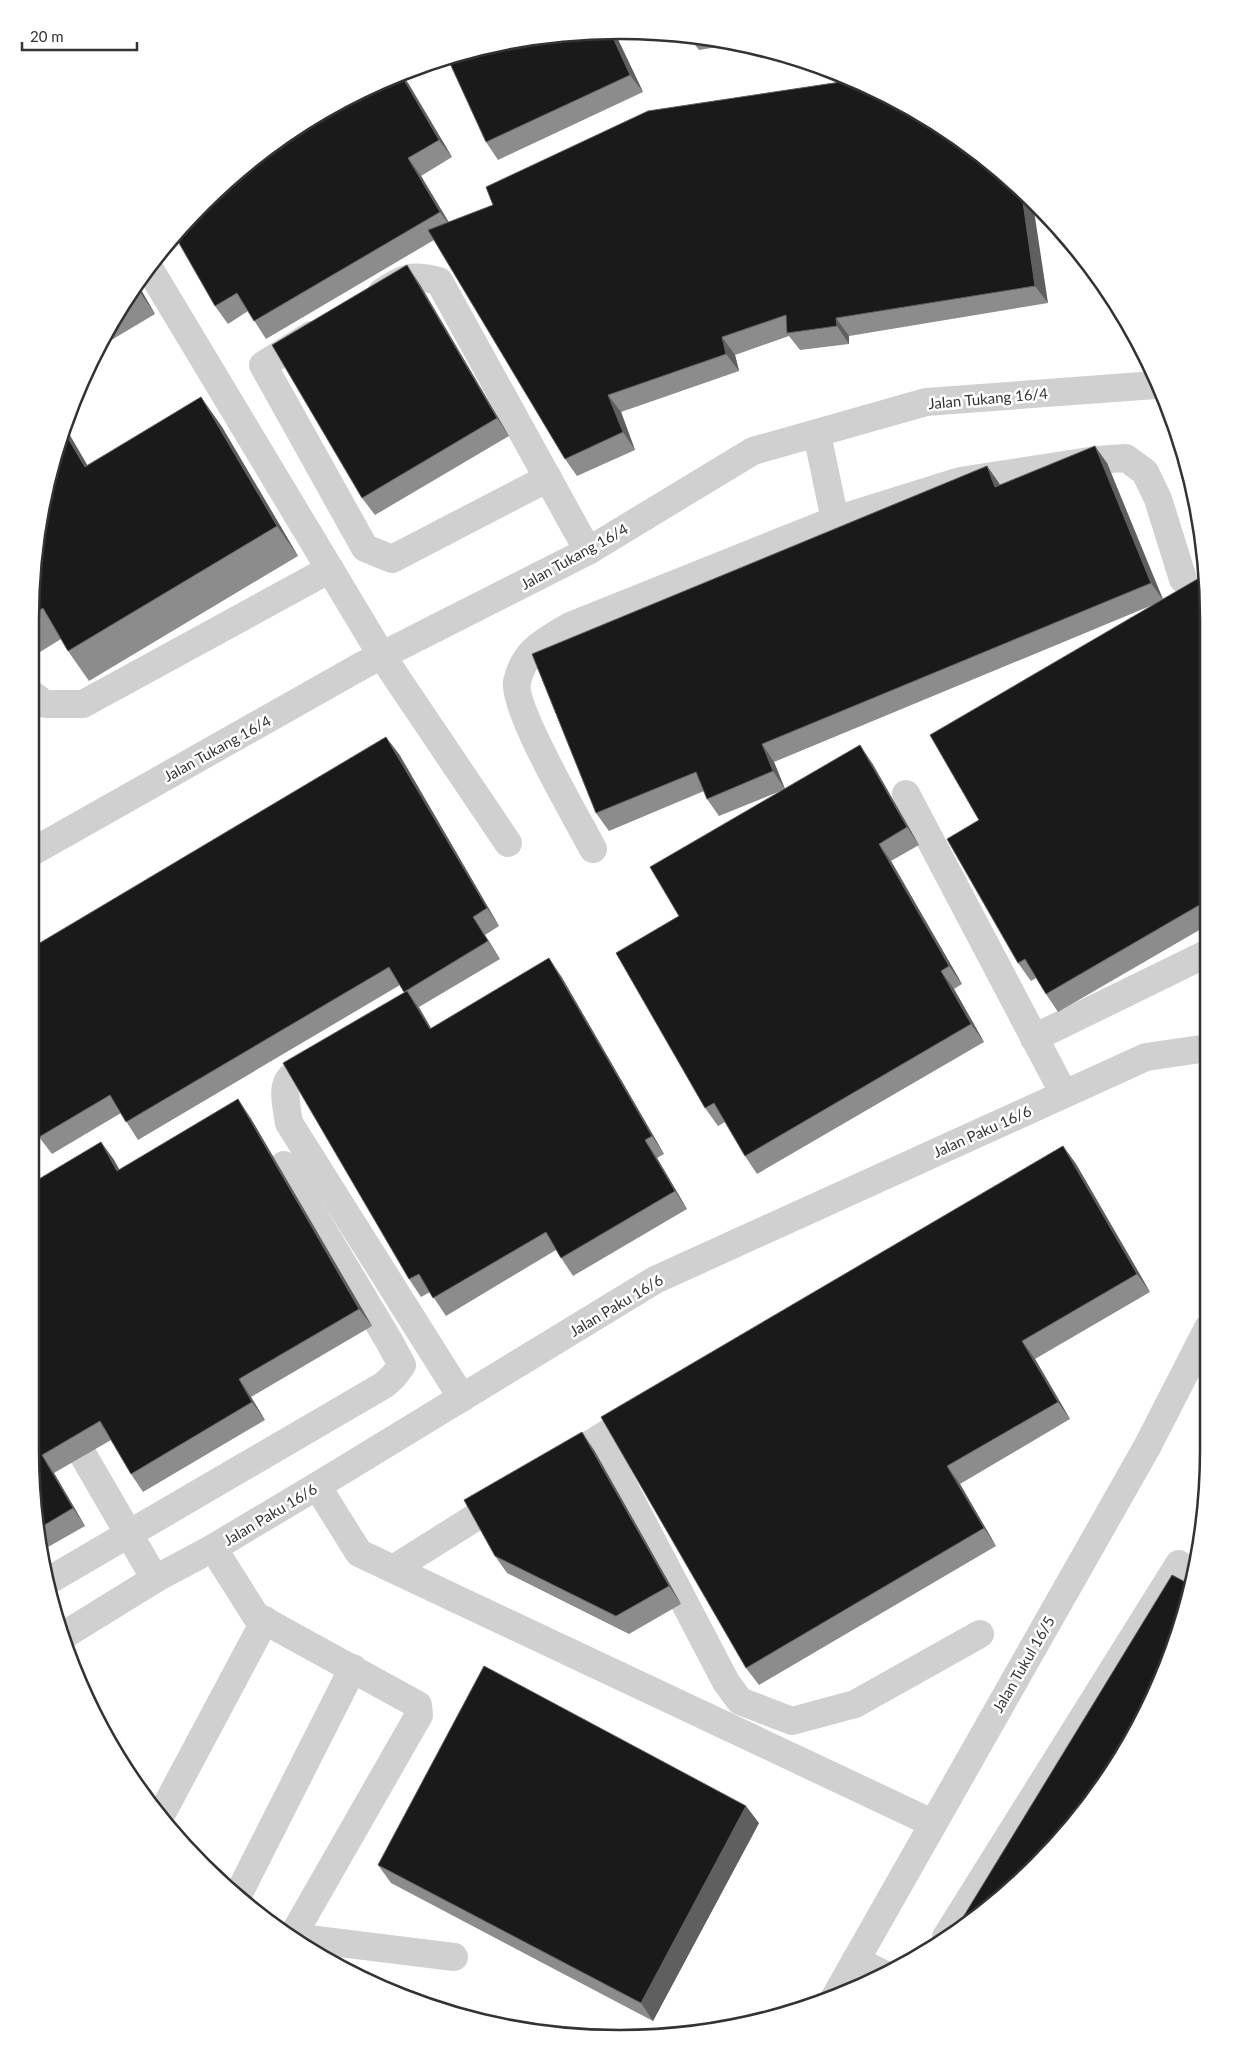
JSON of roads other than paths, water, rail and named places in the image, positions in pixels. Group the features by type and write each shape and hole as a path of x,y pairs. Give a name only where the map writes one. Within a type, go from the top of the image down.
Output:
{"street":[{"path":"153,275 382,656 508,843"},
{"path":"364,303 405,278 418,276 439,281 588,551"},
{"path":"330,324 264,365 364,548 392,559 548,478"},
{"name":"Jalan Tukang 16/4","path":"39,848 382,656 588,551 753,451 926,402 1151,385"},
{"path":"817,434 835,520"},
{"path":"592,849 523,714 517,683 536,646 570,626 835,520 960,480 1096,460 1126,458 1145,472 1158,499 1182,579"},
{"path":"39,699 45,704 83,704 330,569"},
{"path":"906,794 1064,1094"},
{"path":"1034,1038 1200,957"},
{"path":"341,1046 290,1075 285,1086 289,1123 462,1398"},
{"name":"Jalan Paku 16/6","path":"69,1632 154,1579 213,1548 317,1486 656,1280 1146,1057 1200,1049"},
{"path":"54,1578 384,1385 402,1365 284,1165"},
{"name":"Jalan Tukul 16/5","path":"841,1986 932,1823 1148,1447 1200,1344"},
{"path":"393,1569 665,1397"},
{"path":"51,1399 154,1579"},
{"path":"599,1439 726,1682 740,1701 792,1721 855,1704 980,1634"},
{"path":"317,1486 359,1553 932,1823"},
{"path":"213,1548 256,1616 418,1704 420,1715 295,1931"},
{"path":"955,1923 1179,1564"},
{"path":"164,1809 264,1620"},
{"path":"241,1889 353,1668"},
{"path":"308,1939 454,1957"},
{"path":"856,1960 876,1970"}]}
